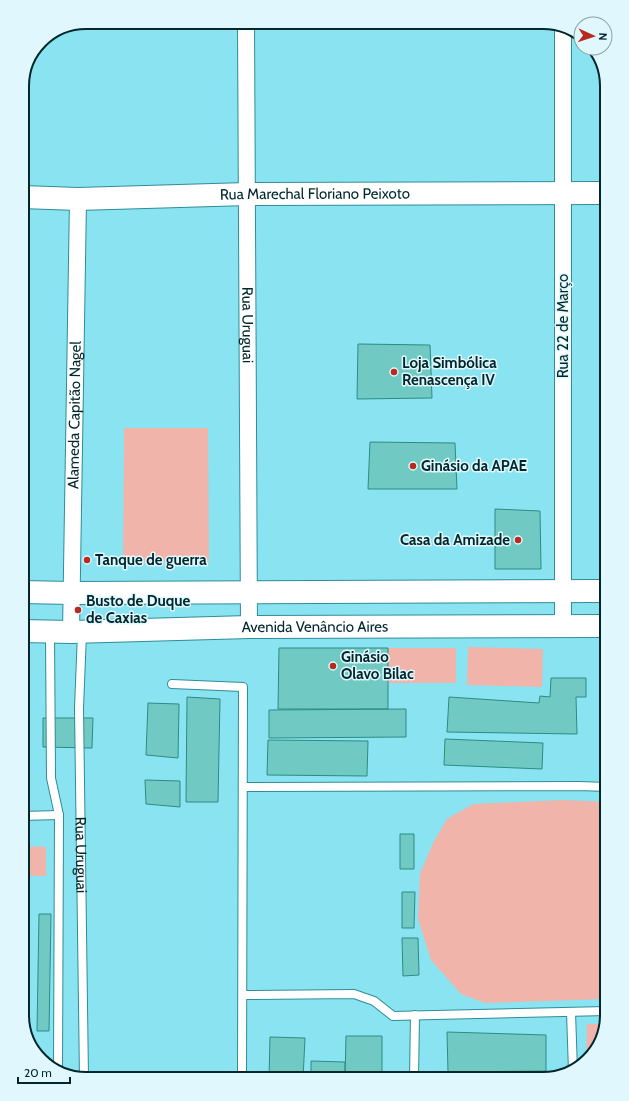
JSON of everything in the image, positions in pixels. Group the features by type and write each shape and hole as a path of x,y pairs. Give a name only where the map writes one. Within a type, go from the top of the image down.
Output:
{"main road":[{"name":"Rua Marechal Floriano Peixoto","path":"29,197 78,199 247,194 600,193"},
{"path":"29,592 600,591"},
{"name":"Avenida Venâncio Aires","path":"29,632 249,627 600,626"}],"street":[{"name":"Rua Uruguai","path":"246,29 249,627"},
{"name":"Rua 22 de Março","path":"563,33 563,626"},
{"name":"Alameda Capitão Nagel","path":"68,632 71,593 78,199"}],"lane":[{"path":"58,1064 59,815 51,778 68,632"},
{"name":"Rua Uruguai","path":"68,632 79,708 84,1072"},
{"path":"172,684 243,687 242,1072"},
{"path":"243,787 600,787"},
{"path":"29,816 59,815"},
{"path":"243,995 354,994 374,1001 392,1016 600,1011"},
{"path":"571,1012 573,1063"},
{"path":"414,1072 415,1016"}],"shaded area":[{"path":"124,428 208,428 209,562 123,562"},
{"path":"468,647 543,649 542,687 467,685"},
{"path":"388,648 456,648 456,683 388,683"},
{"path":"564,800 600,802 600,999 485,1003 461,994 431,960 418,919 420,874 433,843 447,819 473,804"},
{"path":"29,846 46,847 46,876 29,876"},
{"path":"587,1024 600,1024 594,1040 586,1053"}],"building":[{"name":"Loja Simbólica Renascença IV","path":"358,344 430,345 432,398 357,399"},
{"name":"Ginásio da APAE","path":"370,442 455,443 457,489 368,489"},
{"name":"Casa da Amizade","path":"495,509 540,511 541,569 495,569"},
{"name":"Ginásio Olavo Bilac","path":"279,648 388,648 388,709 278,709"},
{"path":"551,678 586,678 586,697 576,697 577,734 447,732 449,697 539,703 540,696 550,697"},
{"path":"187,697 220,699 218,802 186,802"},
{"path":"148,703 179,704 178,758 146,755"},
{"path":"406,709 406,737 269,738 269,710"},
{"path":"43,718 93,718 92,748 43,747"},
{"path":"445,739 543,743 542,769 444,765"},
{"path":"268,740 368,741 367,776 267,775"},
{"path":"145,780 180,781 180,807 146,804"},
{"path":"400,834 414,834 414,869 400,869"},
{"path":"402,892 415,892 414,928 402,928"},
{"path":"39,914 51,914 49,1031 37,1031"},
{"path":"402,938 418,938 419,975 403,976"},
{"path":"447,1032 546,1035 546,1071 448,1072"},
{"path":"346,1036 382,1036 382,1072 345,1072"},
{"path":"270,1037 305,1038 303,1072 269,1072"},
{"path":"311,1061 345,1062 345,1072 311,1072"}],"place":[{"name":"Loja Simbólica Renascença IV","path":"394,372"},
{"name":"Ginásio da APAE","path":"413,466"},
{"name":"Casa da Amizade","path":"518,540"},
{"name":"Tanque de guerra","path":"87,560"},
{"name":"Busto de Duque de Caxias","path":"78,610"},
{"name":"Ginásio Olavo Bilac","path":"333,666"}]}
